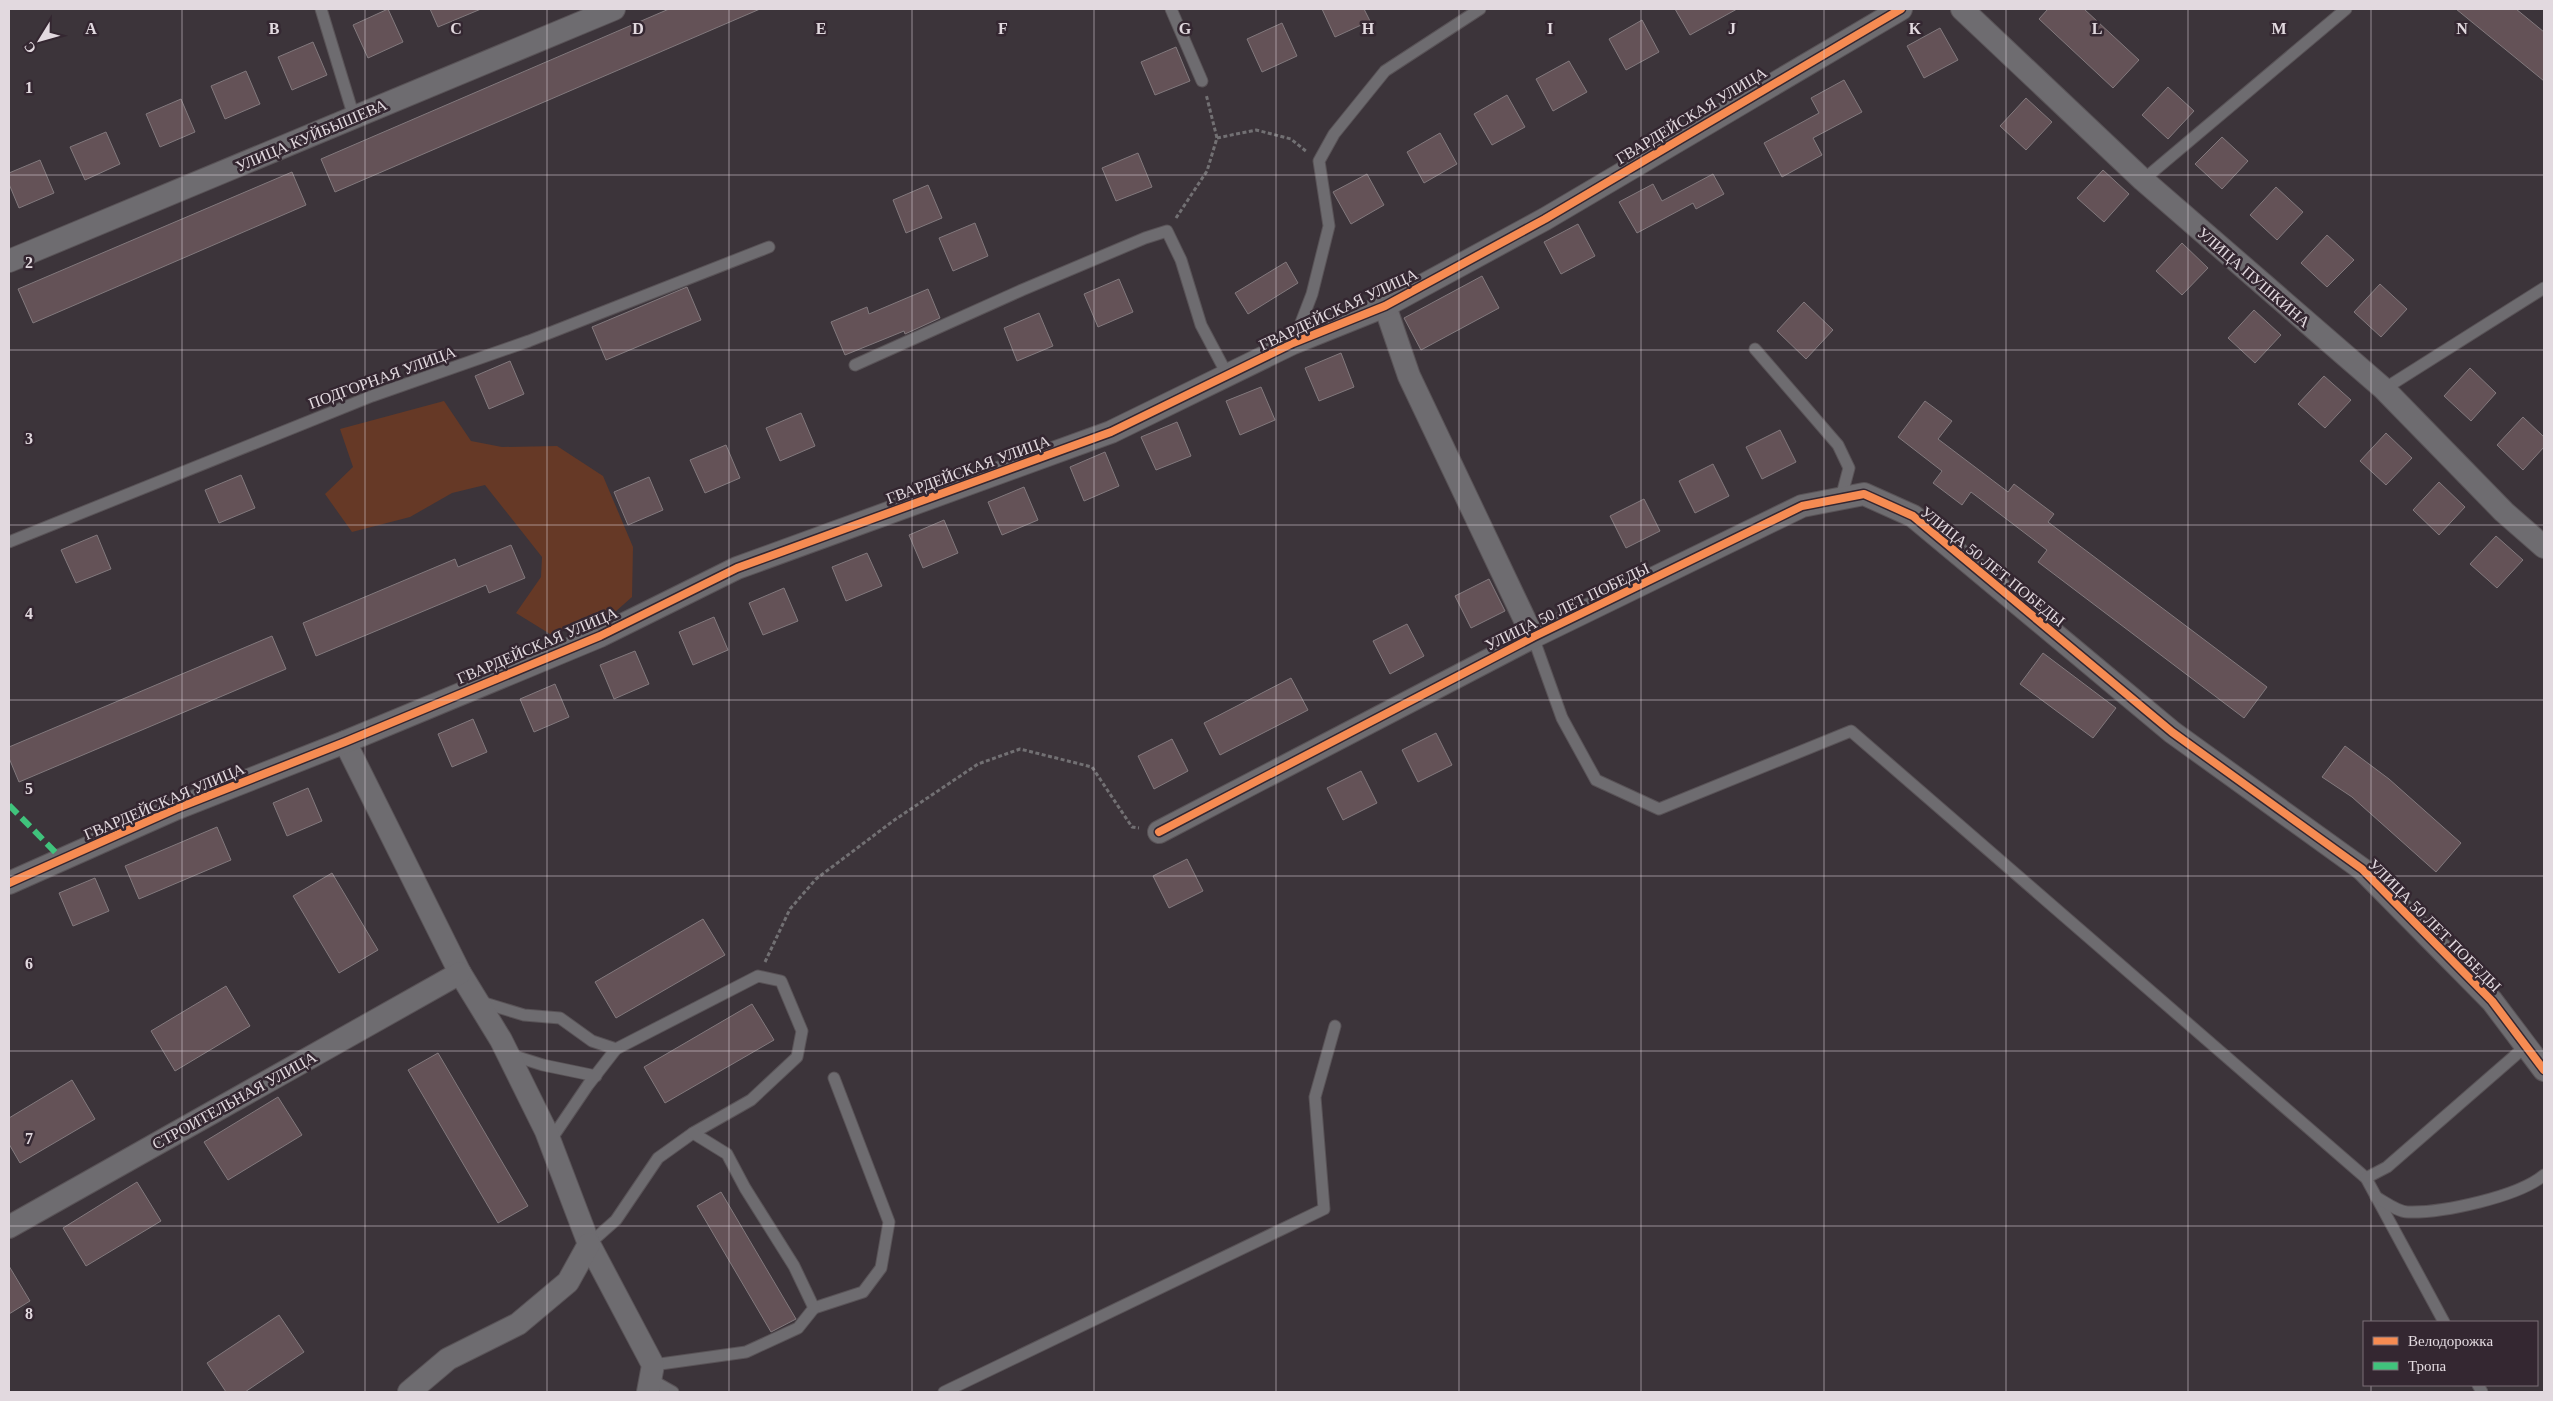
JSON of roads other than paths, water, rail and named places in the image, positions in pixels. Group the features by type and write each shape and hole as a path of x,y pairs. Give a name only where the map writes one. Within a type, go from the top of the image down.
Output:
{"street":[{"name":"УЛИЦА КУЙБЫШЕВА","path":"9,261 614,9"},
{"name":"ГВАРДЕЙСКАЯ УЛИЦА","path":"9,883 175,809 345,742 600,636 737,568 1111,432 1293,343 1385,306 1545,219 1901,9"},
{"name":"УЛИЦА ПУШКИНА","path":"1962,9 2144,180 2384,389 2504,512 2544,547"},
{"path":"1385,306 1409,376 1532,637"},
{"name":"УЛИЦА 50 ЛЕТ ПОБЕДЫ","path":"1159,832 1532,637 1802,506 1864,494 1913,516 2172,732 2362,870 2492,1001 2544,1070"},
{"path":"345,742 460,973 508,1054 550,1141 589,1244 650,1379"},
{"name":"СТРОИТЕЛЬНАЯ УЛИЦА","path":"9,1227 460,973"},
{"path":"409,1392 448,1359 518,1324 568,1282 589,1244"}],"lane":[{"path":"321,9 354,117"},
{"path":"1171,9 1202,82"},
{"path":"1293,343 1312,294 1329,226 1319,161 1334,134 1385,71 1480,9"},
{"path":"2144,180 2346,9"},
{"path":"855,365 1022,290 1145,238 1167,231 1181,260 1201,325 1228,376"},
{"name":"ПОДГОРНАЯ УЛИЦА","path":"9,542 372,396 529,341 769,246"},
{"path":"2384,389 2544,288"},
{"path":"1754,349 1838,445 1849,468 1841,498"},
{"path":"1532,637 1562,718 1596,780 1659,810 1852,731 2366,1178 2443,1321"},
{"path":"550,1141 616,1050 758,976 781,982 802,1031 797,1057 751,1100 693,1133 658,1158 616,1220 589,1244"},
{"path":"477,1000 524,1015 560,1018 592,1040 616,1050"},
{"path":"944,1392 1324,1209 1315,1097 1335,1026"},
{"path":"2366,1178 2387,1167 2526,1046"},
{"path":"508,1054 543,1065 596,1076"},
{"path":"650,1379 746,1352 798,1328 814,1308 863,1292 881,1268 889,1222 834,1078"},
{"path":"693,1133 727,1154 745,1188 794,1266 814,1308"},
{"path":"2376,1197 2406,1212 2464,1205 2520,1190 2544,1176"},
{"path":"650,1379 673,1392"}]}
